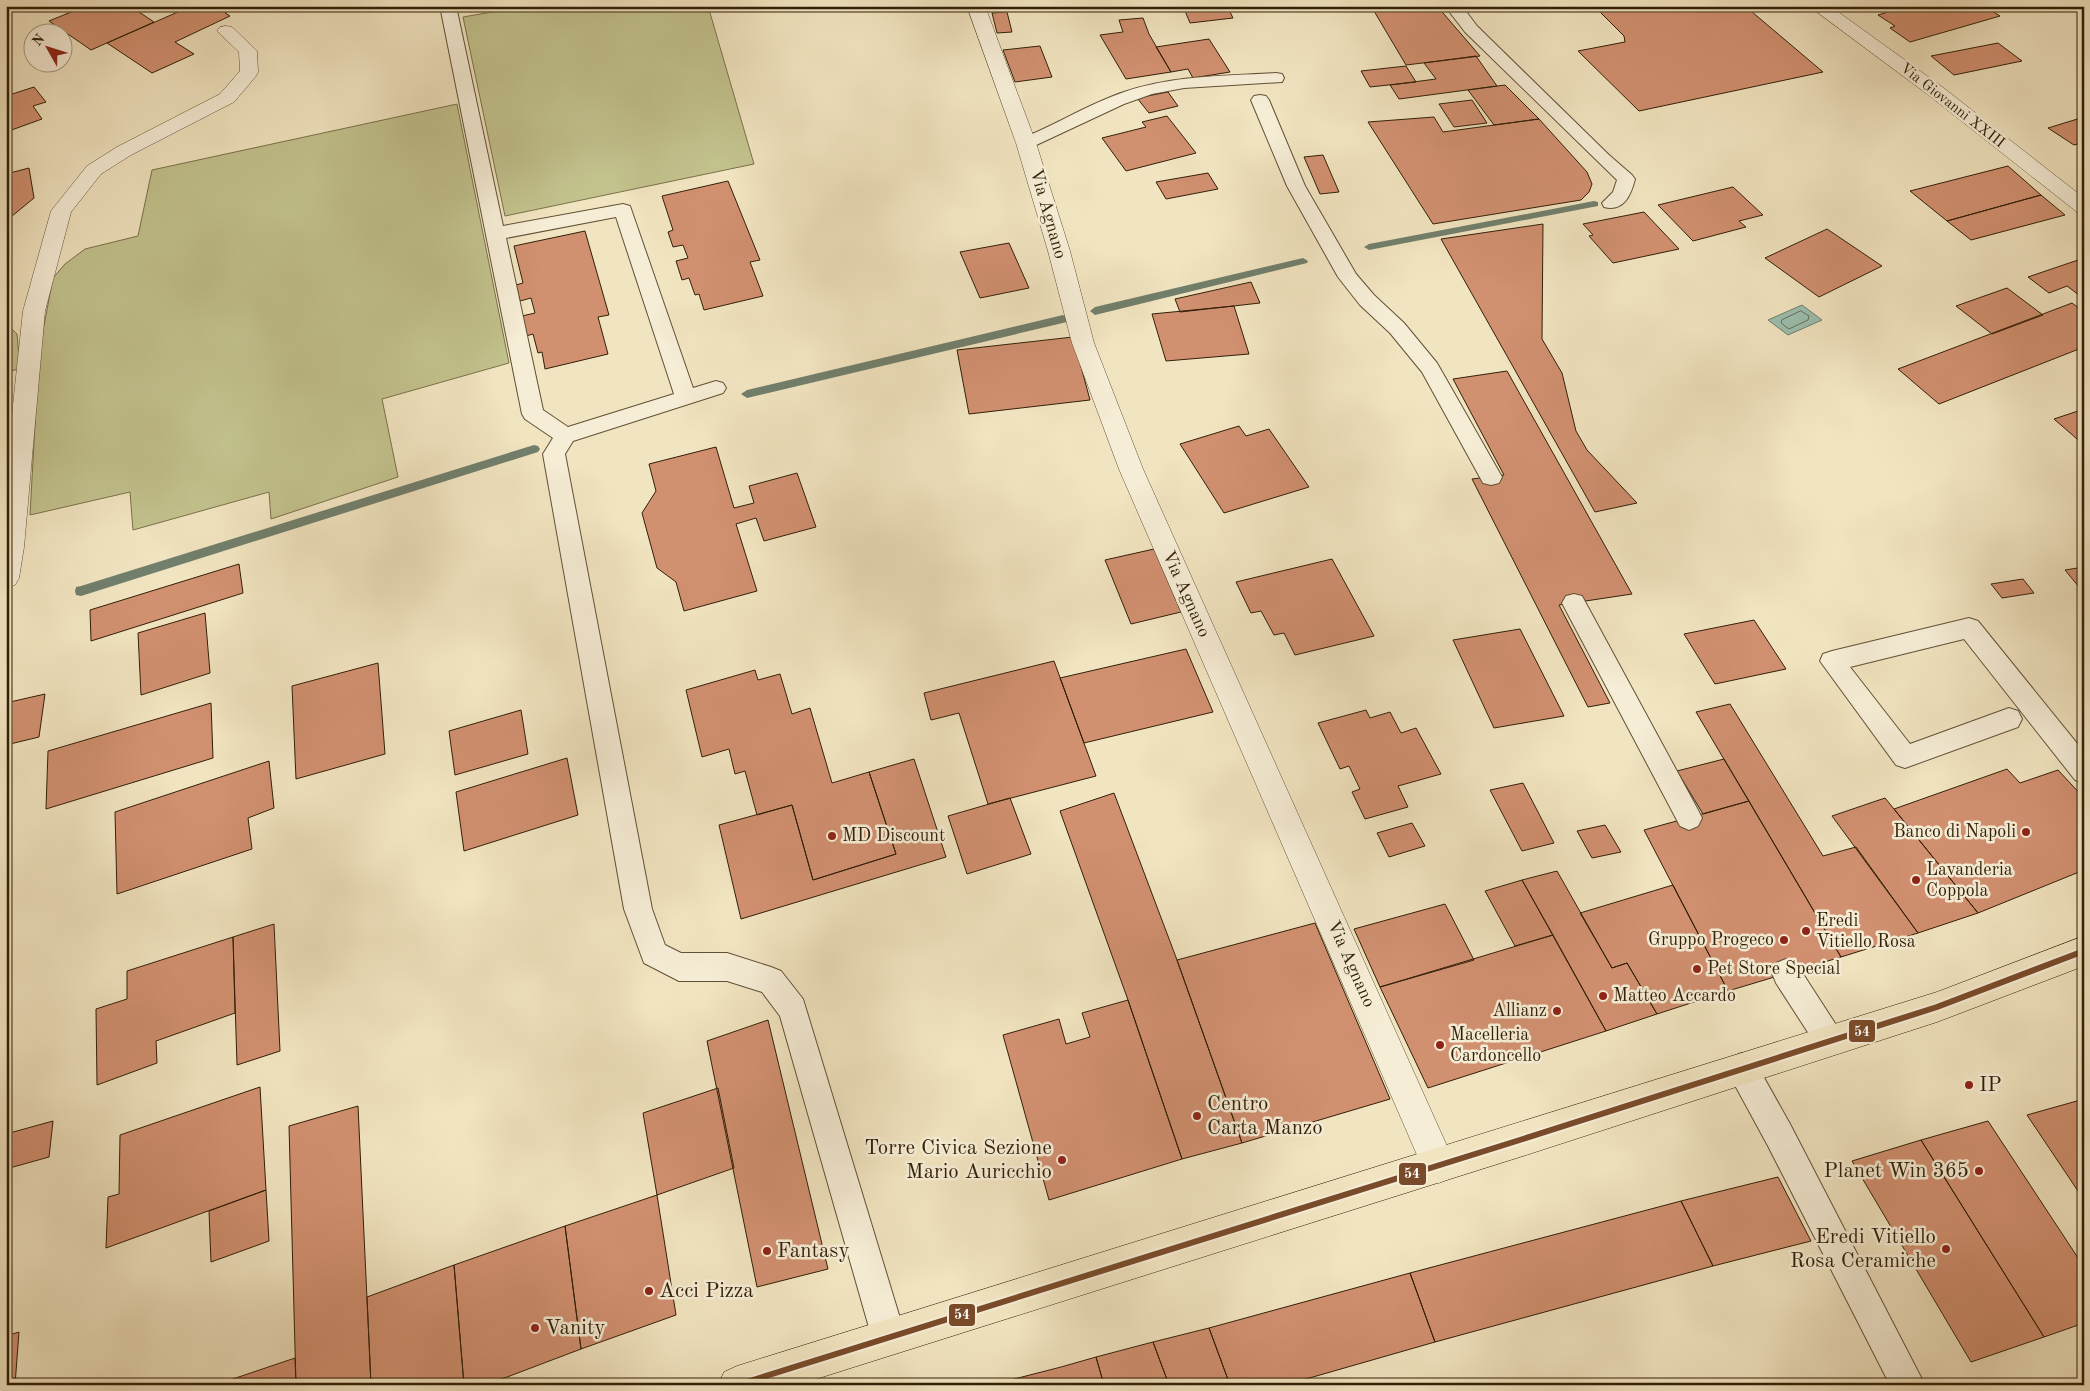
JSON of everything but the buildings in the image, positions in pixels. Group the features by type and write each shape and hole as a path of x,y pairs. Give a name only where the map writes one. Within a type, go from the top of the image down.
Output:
{"main road":[{"path":"737,1385 1439,1166 1937,1007 2084,951"}],"street":[{"name":"Via Agnano","path":"976,6 1026,143 1059,251 1083,343 1131,469 1439,1166"},
{"name":"Via Giovanni XXIII","path":"1818,6 1938,94 2084,208"},
{"path":"6,578 11,546 34,311 61,211 94,170 124,151 227,98 249,72 248,51 226,31"}],"lane":[{"path":"448,6 533,414 565,436"},
{"path":"1453,6 1471,28 1626,180 1622,195 1611,203"},
{"path":"1026,143 1045,136 1131,95 1157,88 1276,78"},
{"path":"1260,100 1296,186 1348,276 1367,300 1397,328 1430,368 1491,477"},
{"path":"494,234 623,210 686,397"},
{"path":"716,388 565,436 554,454 638,909 654,954 679,967 727,967 771,982 793,1009 889,1338"},
{"path":"1574,603 1689,818"},
{"path":"2009,718 1905,757 1832,661 1969,628 2084,772"},
{"path":"1786,974 1830,1041"},
{"path":"1742,1068 1908,1385"}],"green space":[{"path":"527,6 708,6 754,164 505,216 463,17"},
{"path":"457,104 509,363 382,399 398,477 271,519 269,492 133,530 130,492 30,515 39,352 53,278 65,264 85,249 138,236 152,170"},
{"path":"6,323 17,334 20,369 6,372"}],"water":[{"path":"1802,305 1822,320 1788,335 1768,320"}],"waterway":[{"path":"1369,247 1594,204"},
{"path":"1095,311 1303,261"},
{"path":"747,394 1063,319"},
{"path":"81,591 534,449"}],"transit line":[{"name":"54","path":"737,1385 1523,1139 1937,1007 2084,951"}],"place":[{"name":"Banco di Napoli","path":"2026,832"},
{"name":"MD Discount","path":"832,836"},
{"name":"Lavanderia Coppola","path":"1916,880"},
{"name":"Eredi Vitiello Rosa","path":"1806,931"},
{"name":"Gruppo Progeco","path":"1784,940"},
{"name":"Pet Store Special","path":"1697,969"},
{"name":"Matteo Accardo","path":"1603,996"},
{"name":"Allianz","path":"1557,1011"},
{"name":"Macelleria Cardoncello","path":"1440,1045"},
{"name":"IP","path":"1969,1085"},
{"name":"Centro Carta Manzo","path":"1197,1116"},
{"name":"Torre Civica Sezione Mario Auricchio","path":"1062,1160"},
{"name":"Planet Win 365","path":"1979,1171"},
{"name":"Eredi Vitiello Rosa Ceramiche","path":"1946,1249"},
{"name":"Fantasy","path":"767,1251"},
{"name":"Acci Pizza","path":"649,1291"},
{"name":"Vanity","path":"535,1328"}]}
